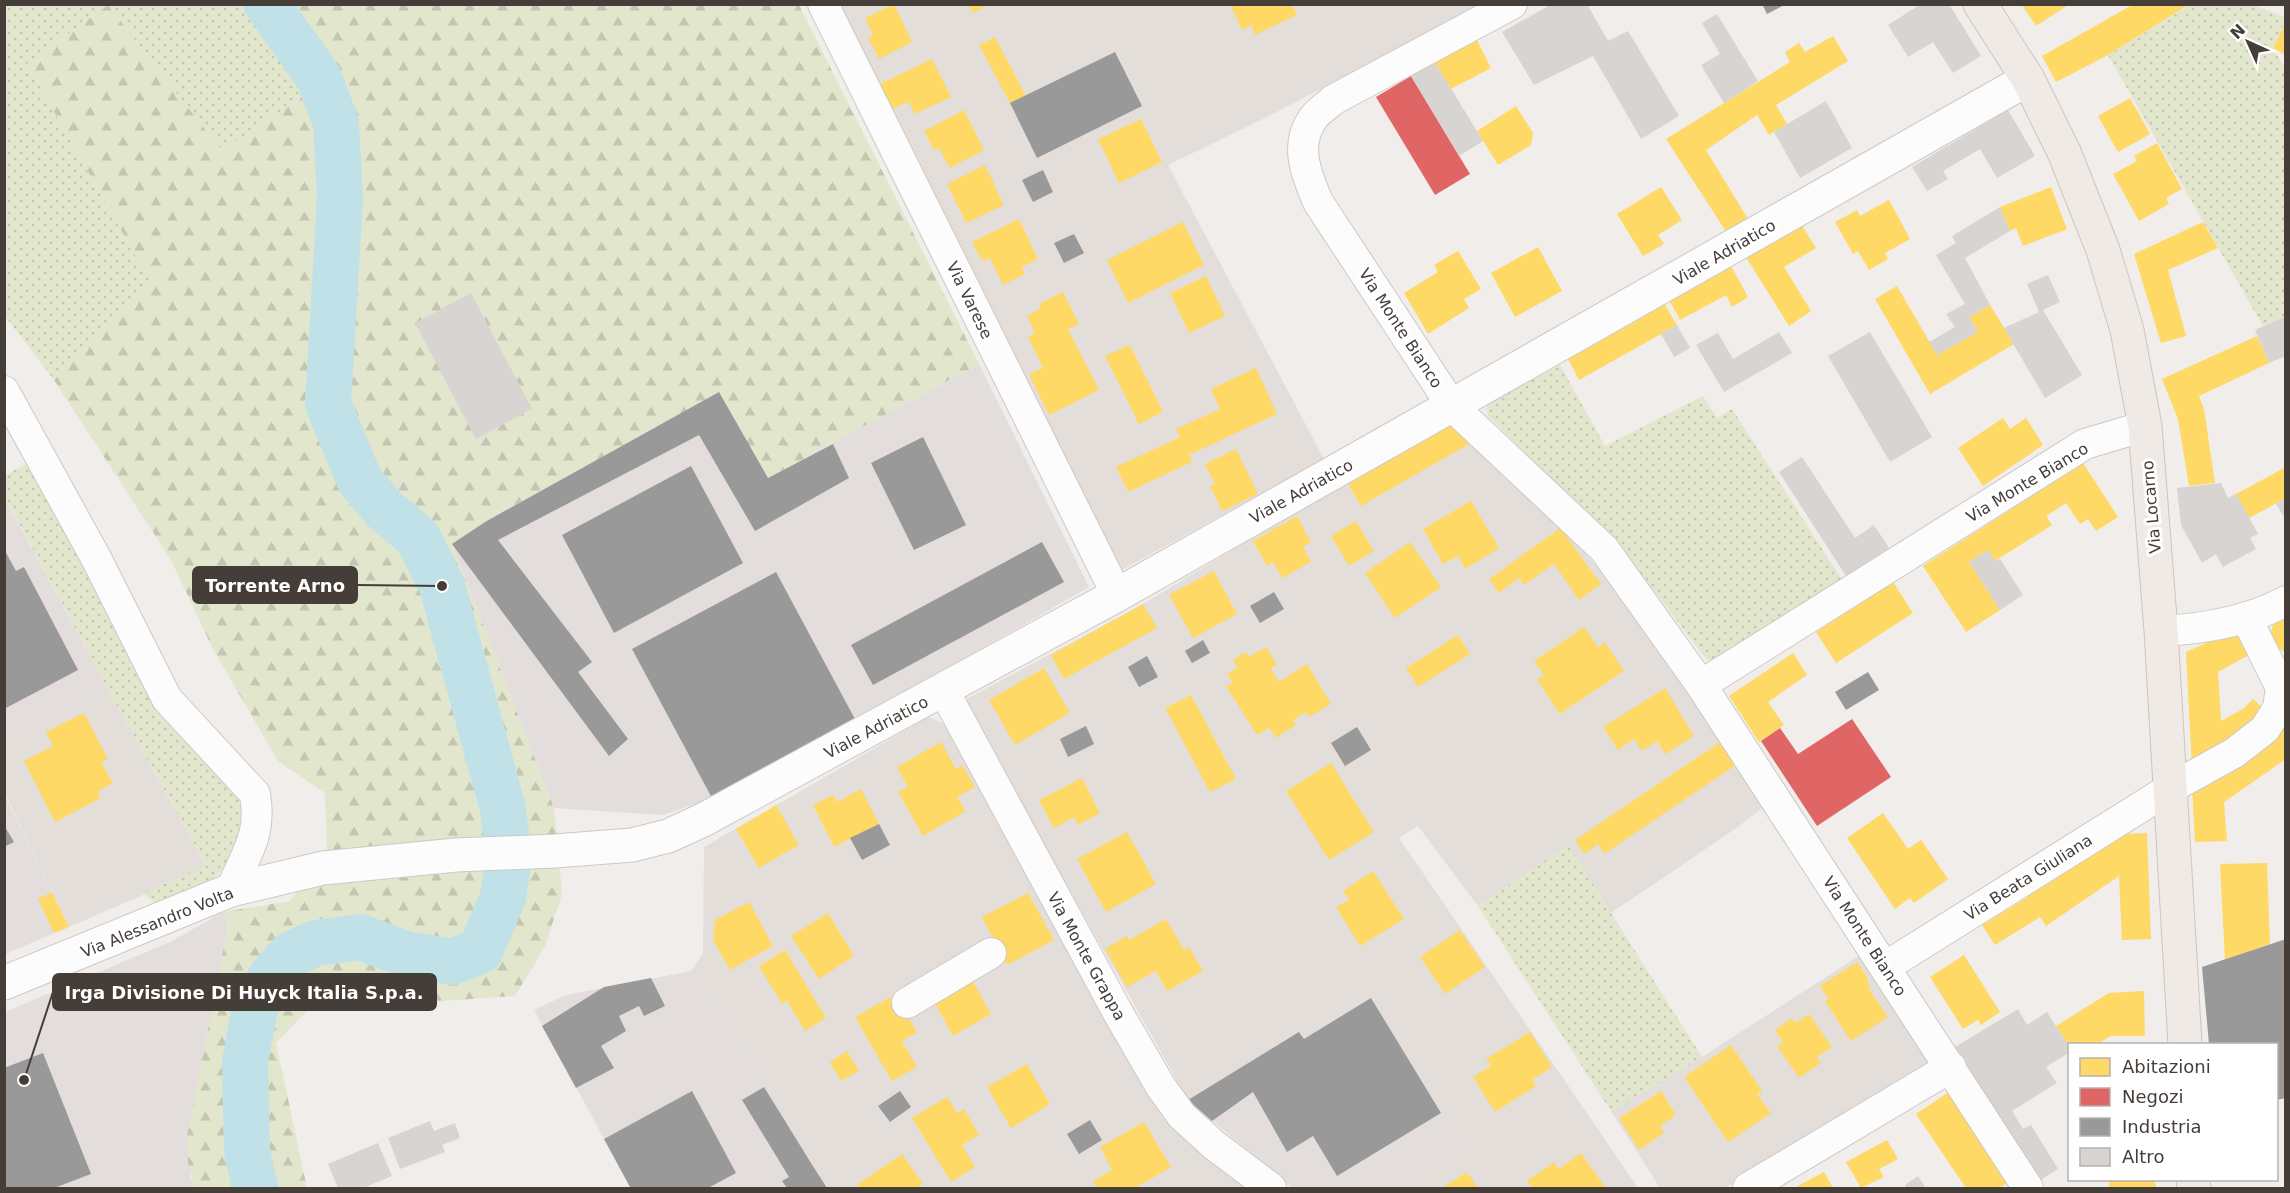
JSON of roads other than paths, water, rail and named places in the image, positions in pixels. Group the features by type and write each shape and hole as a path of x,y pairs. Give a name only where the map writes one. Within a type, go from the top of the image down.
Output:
{"main road":[{"name":"Via Locarno","path":"1980,4 2028,79 2064,152 2103,250 2127,330 2145,426 2161,631 2185,1043"}],"street":[{"name":"Via Varese","path":"823,4 1117,595"},
{"name":"Via Monte Bianco","path":"1512,4 1333,100 1312,119 1302,146 1306,174 1318,202 1452,406 1604,549 1701,685 2028,1188"},
{"name":"Viale Adriatico","path":"456,855 632,845 668,836 703,820 1117,595 2028,79"},
{"path":"4,391 96,558 167,699 255,794 258,814 256,835 231,890"},
{"name":"Via Monte Bianco","path":"1701,685 2085,444 2145,426"},
{"path":"2161,631 2187,630 2263,613 2286,601"},
{"name":"Via Beata Giuliana","path":"1885,967 2171,788 2234,753 2265,729 2278,708 2281,688 2246,617"},
{"name":"Via Monte Grappa","path":"944,691 1117,1011 1161,1087 1182,1116 1214,1145 1271,1188"},
{"name":"Via Alessandro Volta","path":"4,983 231,890 323,868 456,855"},
{"path":"907,1003 991,953"},
{"path":"1748,1188 1951,1067"}],"waterway":[{"path":"255,1188 247,1151 245,1061 255,1008 270,978 290,955 316,943 360,937 406,954 452,962 480,951 503,897 509,860 503,809 442,586 418,538 384,509 359,479 328,404 340,198 336,123 319,78 267,4"}],"place":[{"name":"Torrente Arno","path":"442,586"},
{"name":"Irga Divisione Di Huyck Italia S.p.a.","path":"24,1080"}]}
